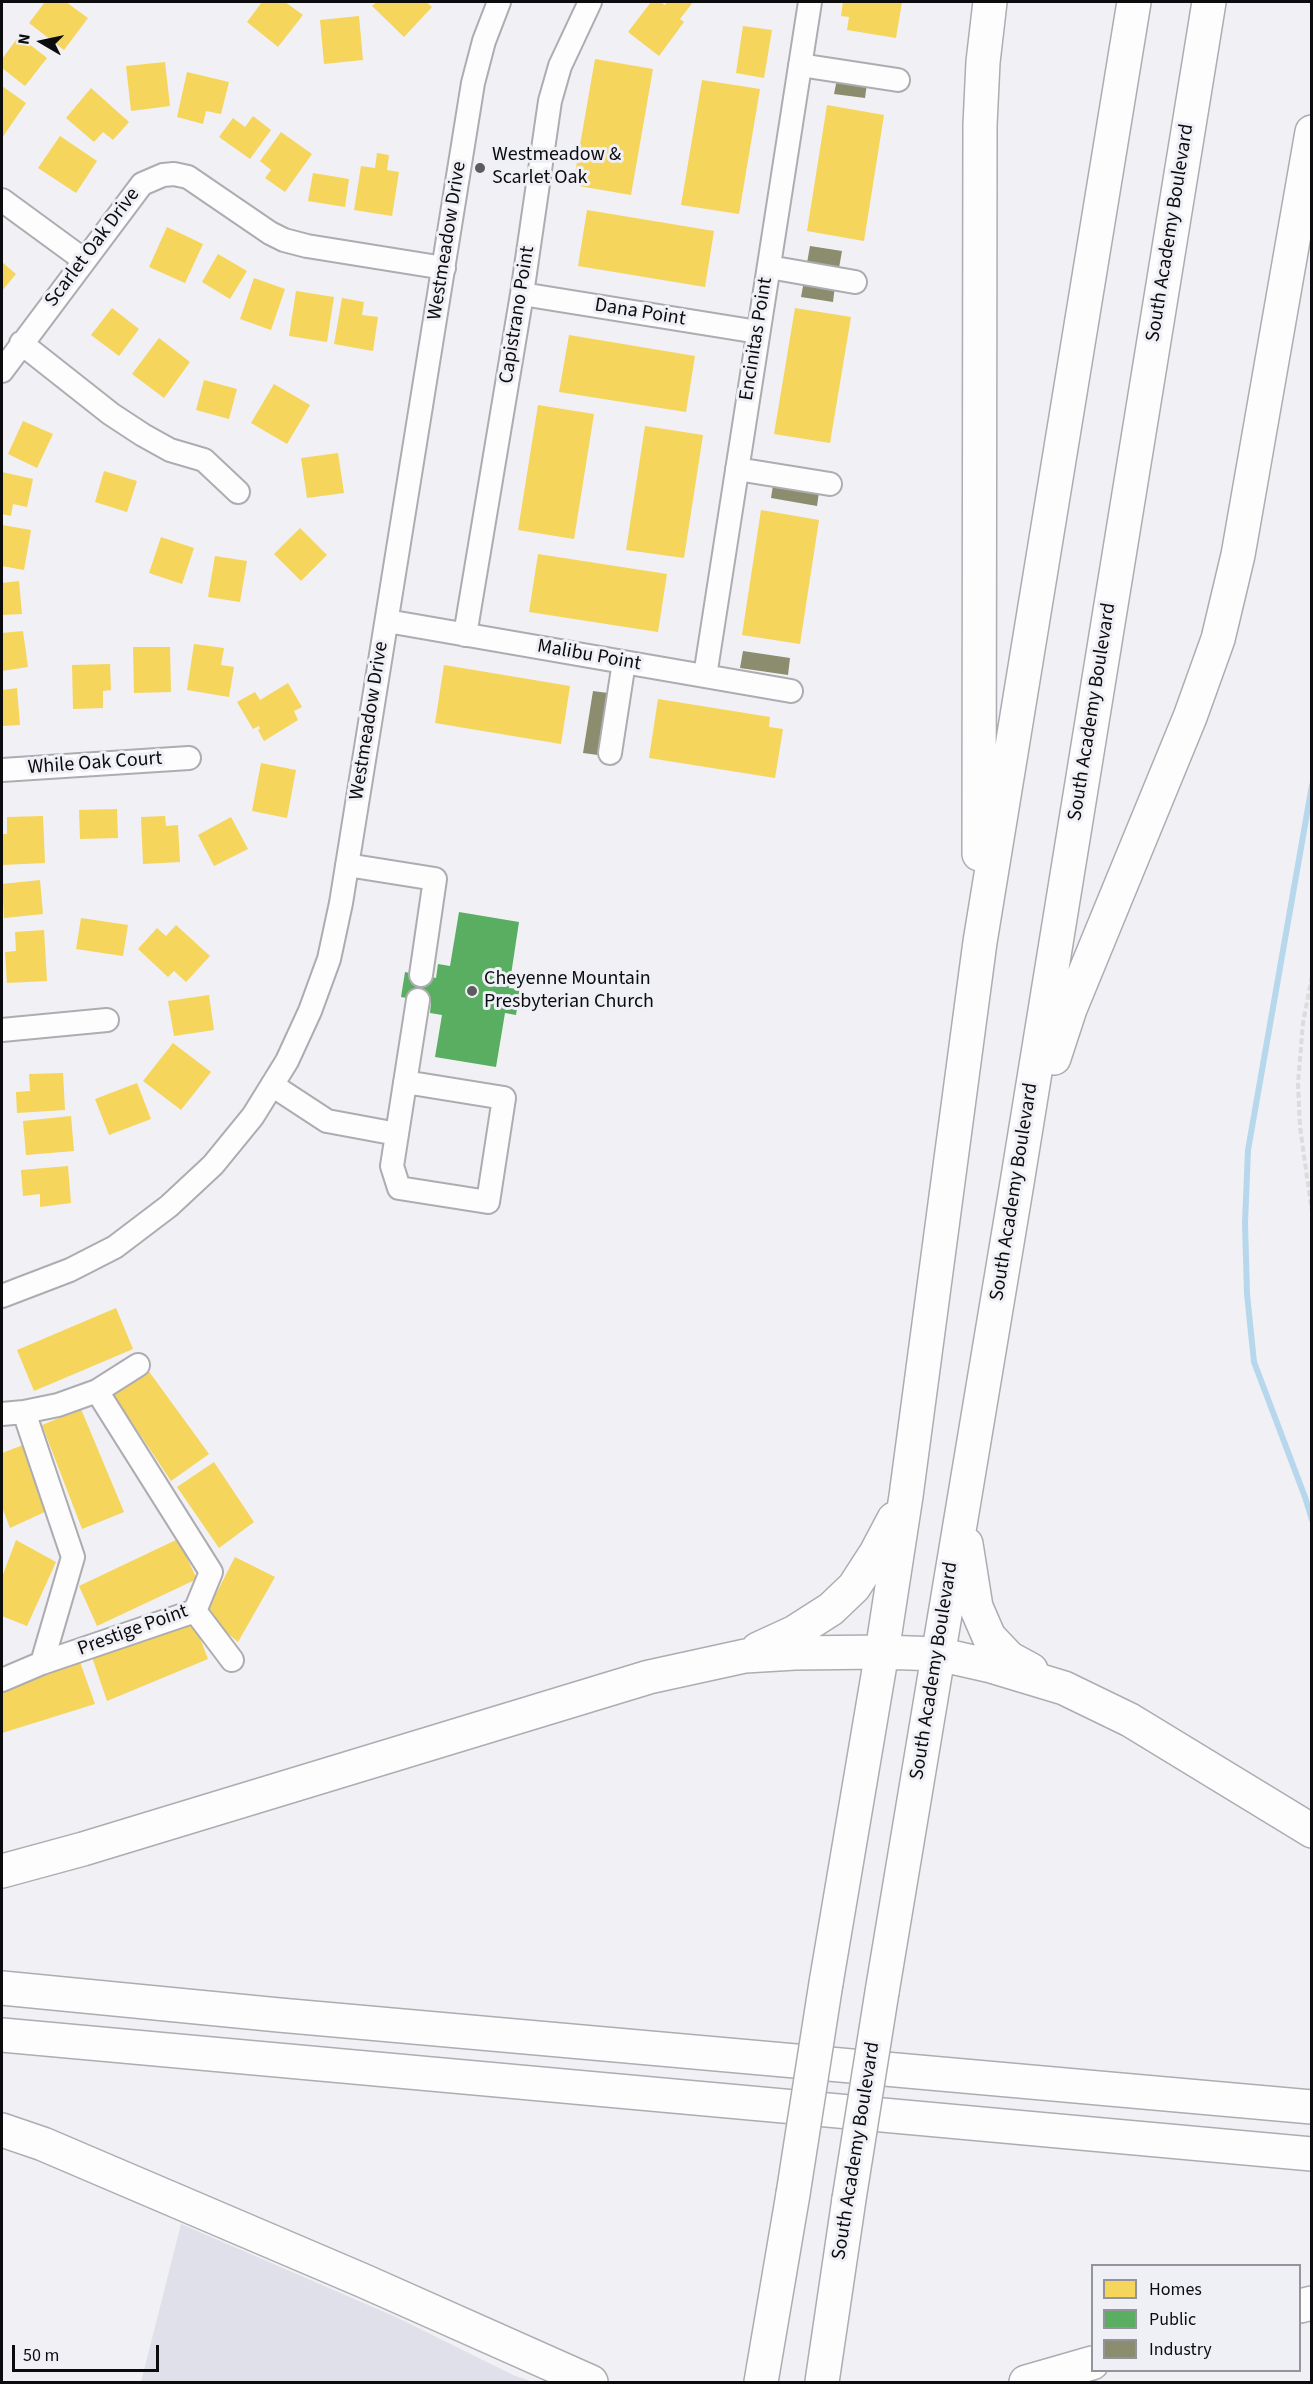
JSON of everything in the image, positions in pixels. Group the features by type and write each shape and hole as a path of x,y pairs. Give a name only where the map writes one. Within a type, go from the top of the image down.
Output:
{"highway":[{"path":"980,942 978,840 980,125 983,62 990,2"},
{"path":"761,2382 906,1496 980,942 1134,2"},
{"name":"South Academy Boulevard","path":"822,2382 882,1992 1016,1189 1209,2"},
{"path":"1016,1189 1070,1009 1190,717 1218,639 1238,555 1311,132"},
{"path":"745,1656 795,1632 831,1609 854,1587 876,1553 906,1496"},
{"path":"962,1511 976,1607 989,1637 1009,1658 1130,1720 1311,1831"},
{"path":"2,1871 83,1849 649,1677 745,1656 882,1652 938,1654 991,1666 1064,1688"},
{"path":"2,1988 433,2029 1311,2106"},
{"path":"2,2035 1311,2154"},
{"path":"2,2130 43,2144 364,2281 591,2382"},
{"path":"1026,2382 1091,2363"}],"street":[{"name":"Westmeadow Drive","path":"2,1296 70,1270 115,1247 170,1206 213,1165 253,1116 287,1061 310,1011 329,959 347,865 473,83 484,41 499,2"},
{"name":"Capistrano Point","path":"465,635 522,294 550,101 560,66 590,2"},
{"name":"Encinitas Point","path":"705,676 810,2"},
{"path":"801,65 898,80"},
{"name":"Scarlet Oak Drive","path":"2,370 142,184 163,175 174,174 188,177 270,233 284,240 307,246 444,268"},
{"path":"2,200 84,260"},
{"path":"769,267 855,282"},
{"name":"Dana Point","path":"522,294 758,332"},
{"path":"21,343 111,414 170,450 204,460 238,492"},
{"path":"737,469 830,484"},
{"name":"Malibu Point","path":"387,621 791,691"},
{"path":"610,753 624,662"},
{"name":"While Oak Court","path":"2,770 189,758"},
{"path":"347,865 435,879 421,975"},
{"path":"405,1082 504,1098 488,1203 399,1188 392,1166 405,1082 418,1000"},
{"path":"2,1030 107,1020"},
{"path":"272,1086 327,1121 397,1134"},
{"path":"42,1664 73,1557 13,1413 58,1405 97,1391 138,1365"},
{"name":"Prestige Point","path":"2,1680 195,1611 212,1572 97,1391"},
{"path":"195,1611 232,1660"}],"path":[{"path":"1311,976 1303,1023 1298,1083 1300,1127 1311,1212"}],"shaded area":[{"path":"181,2224 396,2317 513,2375 533,2382 141,2382"}],"building: Homes":[{"path":"45,2 66,2 88,18 64,50 29,23"},
{"path":"262,2 285,2 303,15 278,47 247,22"},
{"path":"377,2 426,2 432,7 404,37 372,6"},
{"path":"651,2 660,2 665,5 667,2 693,2 680,19 684,22 659,56 628,32"},
{"path":"843,2 902,2 896,38 847,30 849,17 841,16"},
{"path":"359,16 363,60 324,64 320,20"},
{"path":"743,26 772,30 764,78 736,73"},
{"path":"19,36 47,58 25,86 2,68 2,59"},
{"path":"595,59 653,69 631,195 573,185"},
{"path":"165,62 170,106 131,111 126,66"},
{"path":"187,72 229,82 221,114 206,111 203,124 177,117"},
{"path":"702,80 760,89 739,214 681,205"},
{"path":"2,86 26,103 2,138"},
{"path":"91,88 129,122 113,140 103,132 94,142 66,118"},
{"path":"827,105 884,115 864,241 807,231"},
{"path":"253,116 271,130 250,159 219,137 233,118 245,127"},
{"path":"281,132 312,154 285,192 265,178 271,170 260,161"},
{"path":"60,136 97,161 76,193 38,168"},
{"path":"377,153 389,155 387,170 399,172 392,216 354,210 361,166 375,168"},
{"path":"313,173 349,179 345,207 308,201"},
{"path":"587,210 714,231 705,287 578,266"},
{"path":"167,227 203,244 185,283 149,267"},
{"path":"218,254 247,271 230,299 202,282"},
{"path":"2,262 16,274 2,291"},
{"path":"254,278 285,289 271,330 240,319"},
{"path":"296,291 334,297 327,342 289,336"},
{"path":"342,298 364,302 362,315 378,317 373,351 334,344"},
{"path":"112,308 139,329 119,356 91,335"},
{"path":"795,308 851,317 830,443 774,434"},
{"path":"569,335 695,356 686,412 559,392"},
{"path":"159,338 190,362 164,398 132,374"},
{"path":"204,380 237,389 229,419 196,410"},
{"path":"274,384 310,405 287,444 251,423"},
{"path":"538,405 594,414 574,539 518,530"},
{"path":"23,421 53,434 37,468 8,454"},
{"path":"645,426 703,435 684,558 626,550"},
{"path":"338,453 344,493 307,498 301,458"},
{"path":"104,471 137,481 127,512 95,502"},
{"path":"2,472 33,479 27,507 13,504 11,516 2,514"},
{"path":"761,510 819,520 800,644 742,635"},
{"path":"2,525 31,530 24,570 2,566"},
{"path":"300,528 327,555 301,581 274,554"},
{"path":"161,537 194,548 182,584 149,573"},
{"path":"538,554 667,574 658,632 529,612"},
{"path":"215,556 247,561 240,602 208,597"},
{"path":"19,581 22,614 2,615 2,583"},
{"path":"23,631 28,667 2,671 2,633"},
{"path":"194,644 224,648 221,665 234,667 229,697 187,690"},
{"path":"133,647 170,647 171,692 134,693"},
{"path":"110,664 111,690 103,691 103,708 73,709 72,665"},
{"path":"444,665 570,686 561,744 435,723"},
{"path":"288,683 302,707 294,711 298,720 264,741 258,730 259,726 253,729 237,702 255,692 260,700"},
{"path":"17,688 20,725 2,726 2,690"},
{"path":"658,699 770,717 769,727 783,729 775,778 649,758"},
{"path":"261,763 296,770 287,818 252,811"},
{"path":"117,809 118,838 80,839 79,810"},
{"path":"43,816 45,863 2,865 2,834 7,834 7,817"},
{"path":"165,816 166,826 178,825 180,862 143,864 141,817"},
{"path":"231,817 248,849 214,866 198,835"},
{"path":"40,880 43,914 4,918 2,884"},
{"path":"81,918 128,925 123,956 76,949"},
{"path":"176,925 210,956 186,982 174,971 168,977 138,949 157,928 166,936"},
{"path":"44,930 47,981 7,983 5,952 16,951 15,932"},
{"path":"209,995 214,1030 174,1036 168,1001"},
{"path":"173,1043 211,1072 181,1110 143,1081"},
{"path":"63,1073 65,1110 17,1113 16,1092 30,1091 29,1074"},
{"path":"137,1083 151,1119 109,1135 95,1099"},
{"path":"71,1116 74,1151 26,1155 23,1121"},
{"path":"68,1166 71,1203 40,1207 40,1194 23,1196 21,1170"},
{"path":"116,1308 133,1349 34,1391 17,1350"},
{"path":"145,1366 209,1454 171,1481 111,1391"},
{"path":"81,1409 124,1512 82,1529 42,1425"},
{"path":"23,1445 49,1510 10,1528 2,1507 2,1453"},
{"path":"214,1462 254,1522 219,1548 177,1487"},
{"path":"178,1539 197,1579 97,1626 79,1586"},
{"path":"16,1540 56,1562 27,1626 2,1616 2,1577"},
{"path":"235,1557 275,1577 238,1642 205,1615"},
{"path":"192,1617 208,1659 107,1701 92,1657"},
{"path":"80,1662 95,1704 2,1733 2,1688"}],"building: Public":[{"path":"459,912 519,922 509,988 520,989 516,1015 505,1013 496,1067 435,1057 442,1015 430,1013 431,1002 401,997 405,972 436,978 438,964 450,966"}],"building: Industry":[{"path":"837,79 867,83 865,98 834,94"},
{"path":"810,246 842,251 839,268 807,263"},
{"path":"804,281 835,286 833,302 801,297"},
{"path":"773,485 819,492 817,506 771,498"},
{"path":"743,651 790,658 788,675 740,668"},
{"path":"593,691 608,693 598,755 583,753"}],"waterway":[{"path":"1312,785 1248,1150 1245,1223 1247,1294 1254,1362 1312,1520"}],"place":[{"name":"Westmeadow & Scarlet Oak","path":"480,168"},
{"name":"Cheyenne Mountain Presbyterian Church","path":"472,991"}]}
